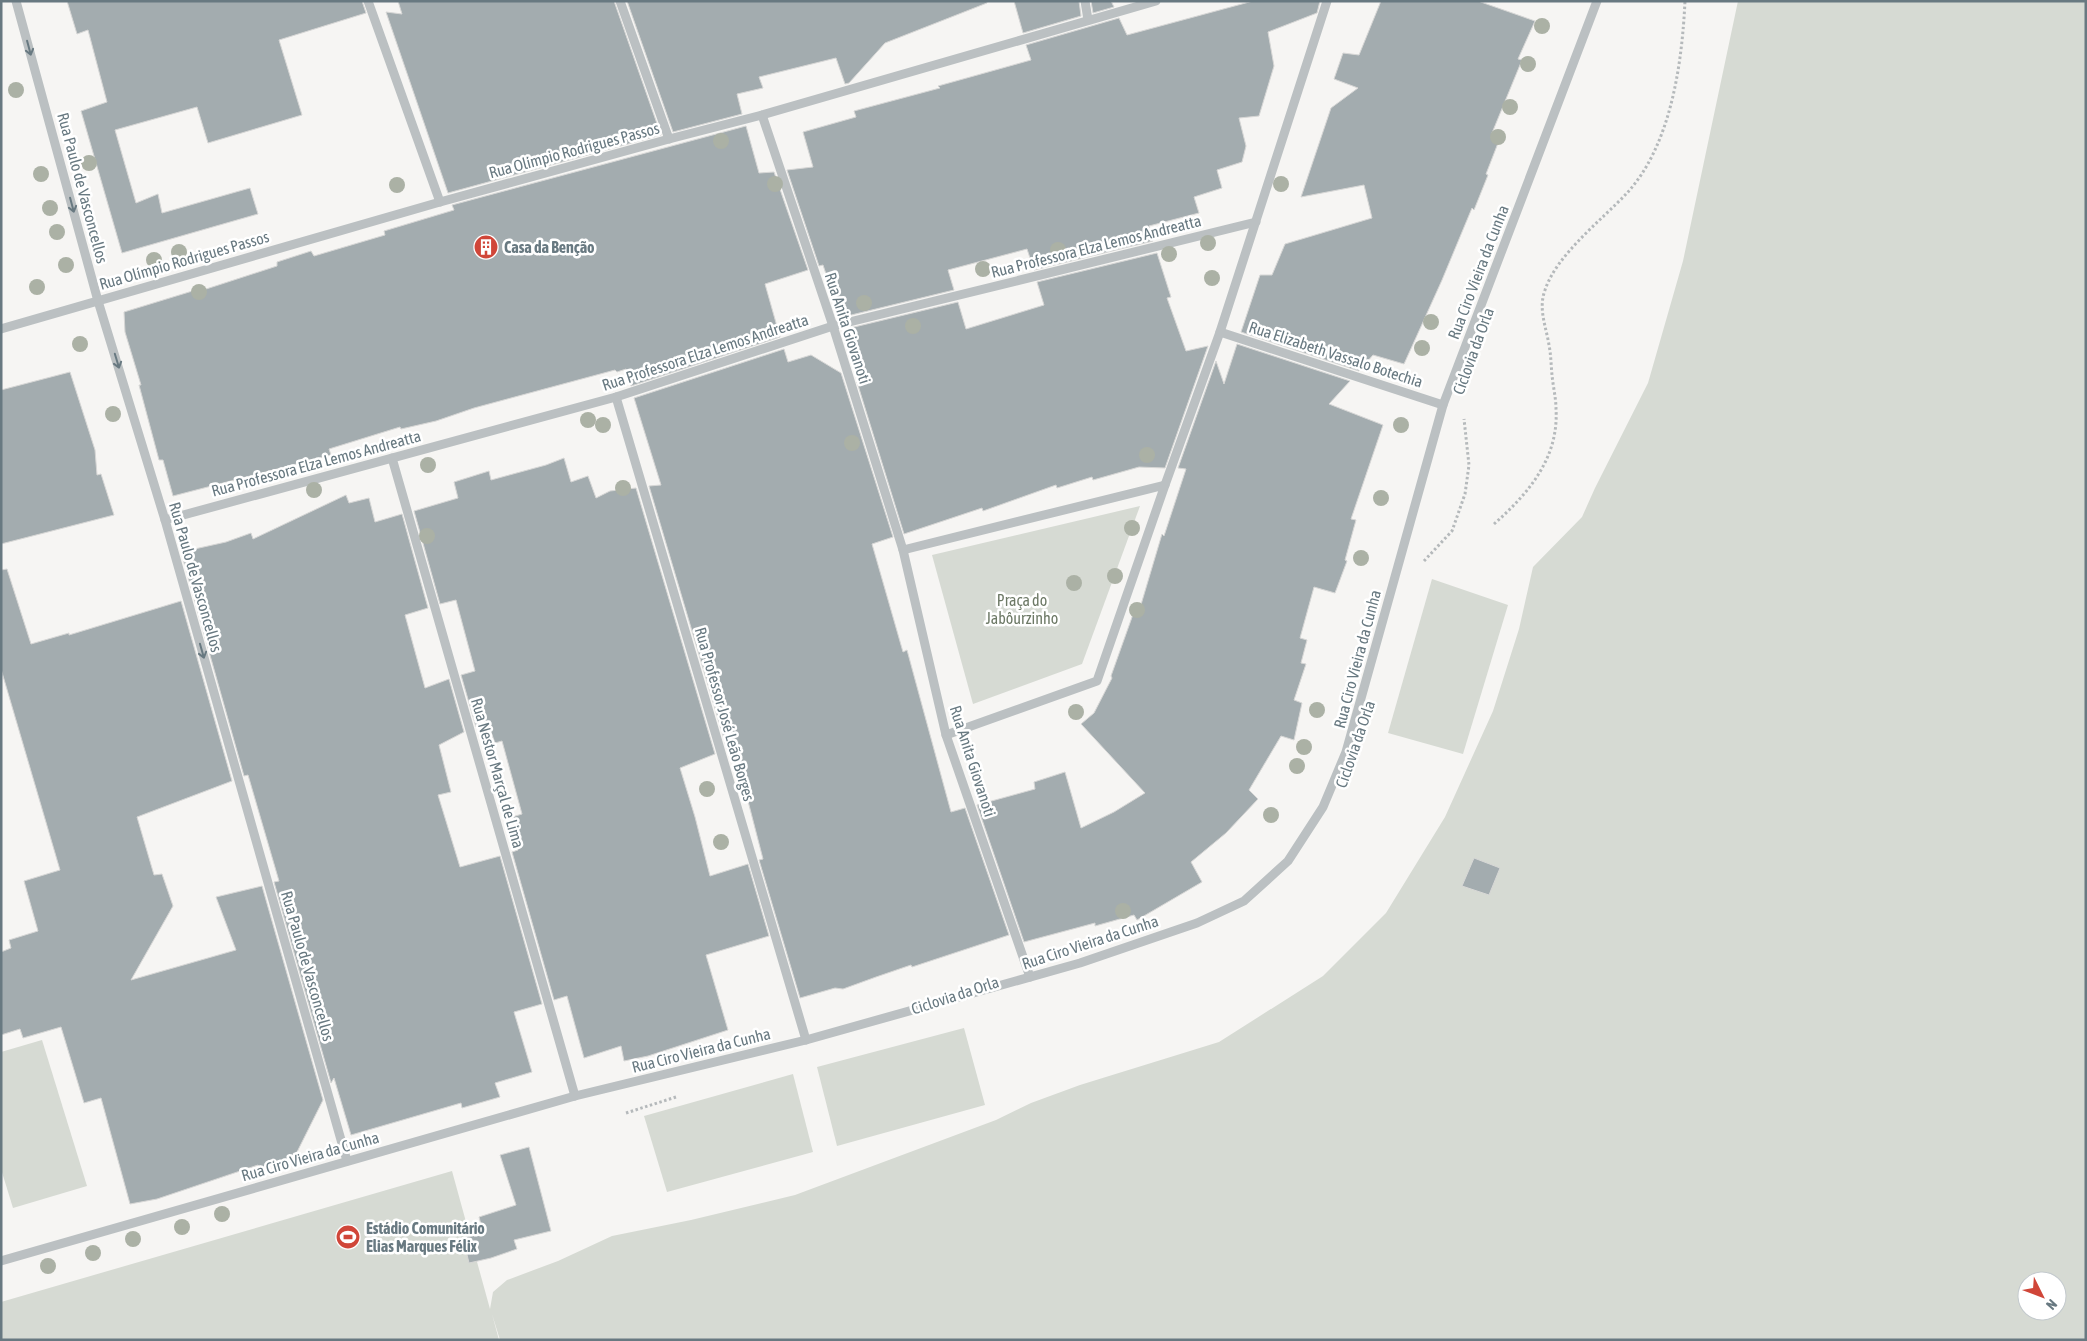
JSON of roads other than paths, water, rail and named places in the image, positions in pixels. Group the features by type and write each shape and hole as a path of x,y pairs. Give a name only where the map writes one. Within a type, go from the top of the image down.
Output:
{"street":[{"name":"Rua Paulo de Vasconcellos","path":"16,1 98,301 165,520 347,1161"},
{"path":"368,1 440,202"},
{"path":"620,1 669,139"},
{"path":"1085,1 1088,20"},
{"name":"Rua Olímpio Rodrigues Passos","path":"1,329 440,202 762,115 1156,1"},
{"path":"946,735 1098,681 1220,332 1327,1"},
{"name":"Rua Ciro Vieira da Cunha","path":"1,1261 575,1096 806,1040 1080,963 1197,923 1244,901 1288,860 1322,807 1346,752 1443,405 1597,1"},
{"name":"Rua Anita Giovanoti","path":"762,115 833,326 903,550 946,735 1030,977"},
{"name":"Rua Professora Elza Lemos Andreatta","path":"165,520 616,396 833,326 1256,222"},
{"name":"Rua Elizabeth Vassalo Botechia","path":"1220,332 1443,405"},
{"name":"Rua Professor José Leão Borges","path":"616,396 806,1040"},
{"name":"Rua Nestor Marçal de Lima","path":"392,458 575,1096"},
{"path":"903,550 1165,485"}],"place":[{"name":"Casa da Benção","path":"486,247"},
{"name":"Estádio Comunitário Elias Marques Félix","path":"348,1237"}],"park label":[{"name":"Praça do Jabôurzinho","path":"1022,609"}]}
